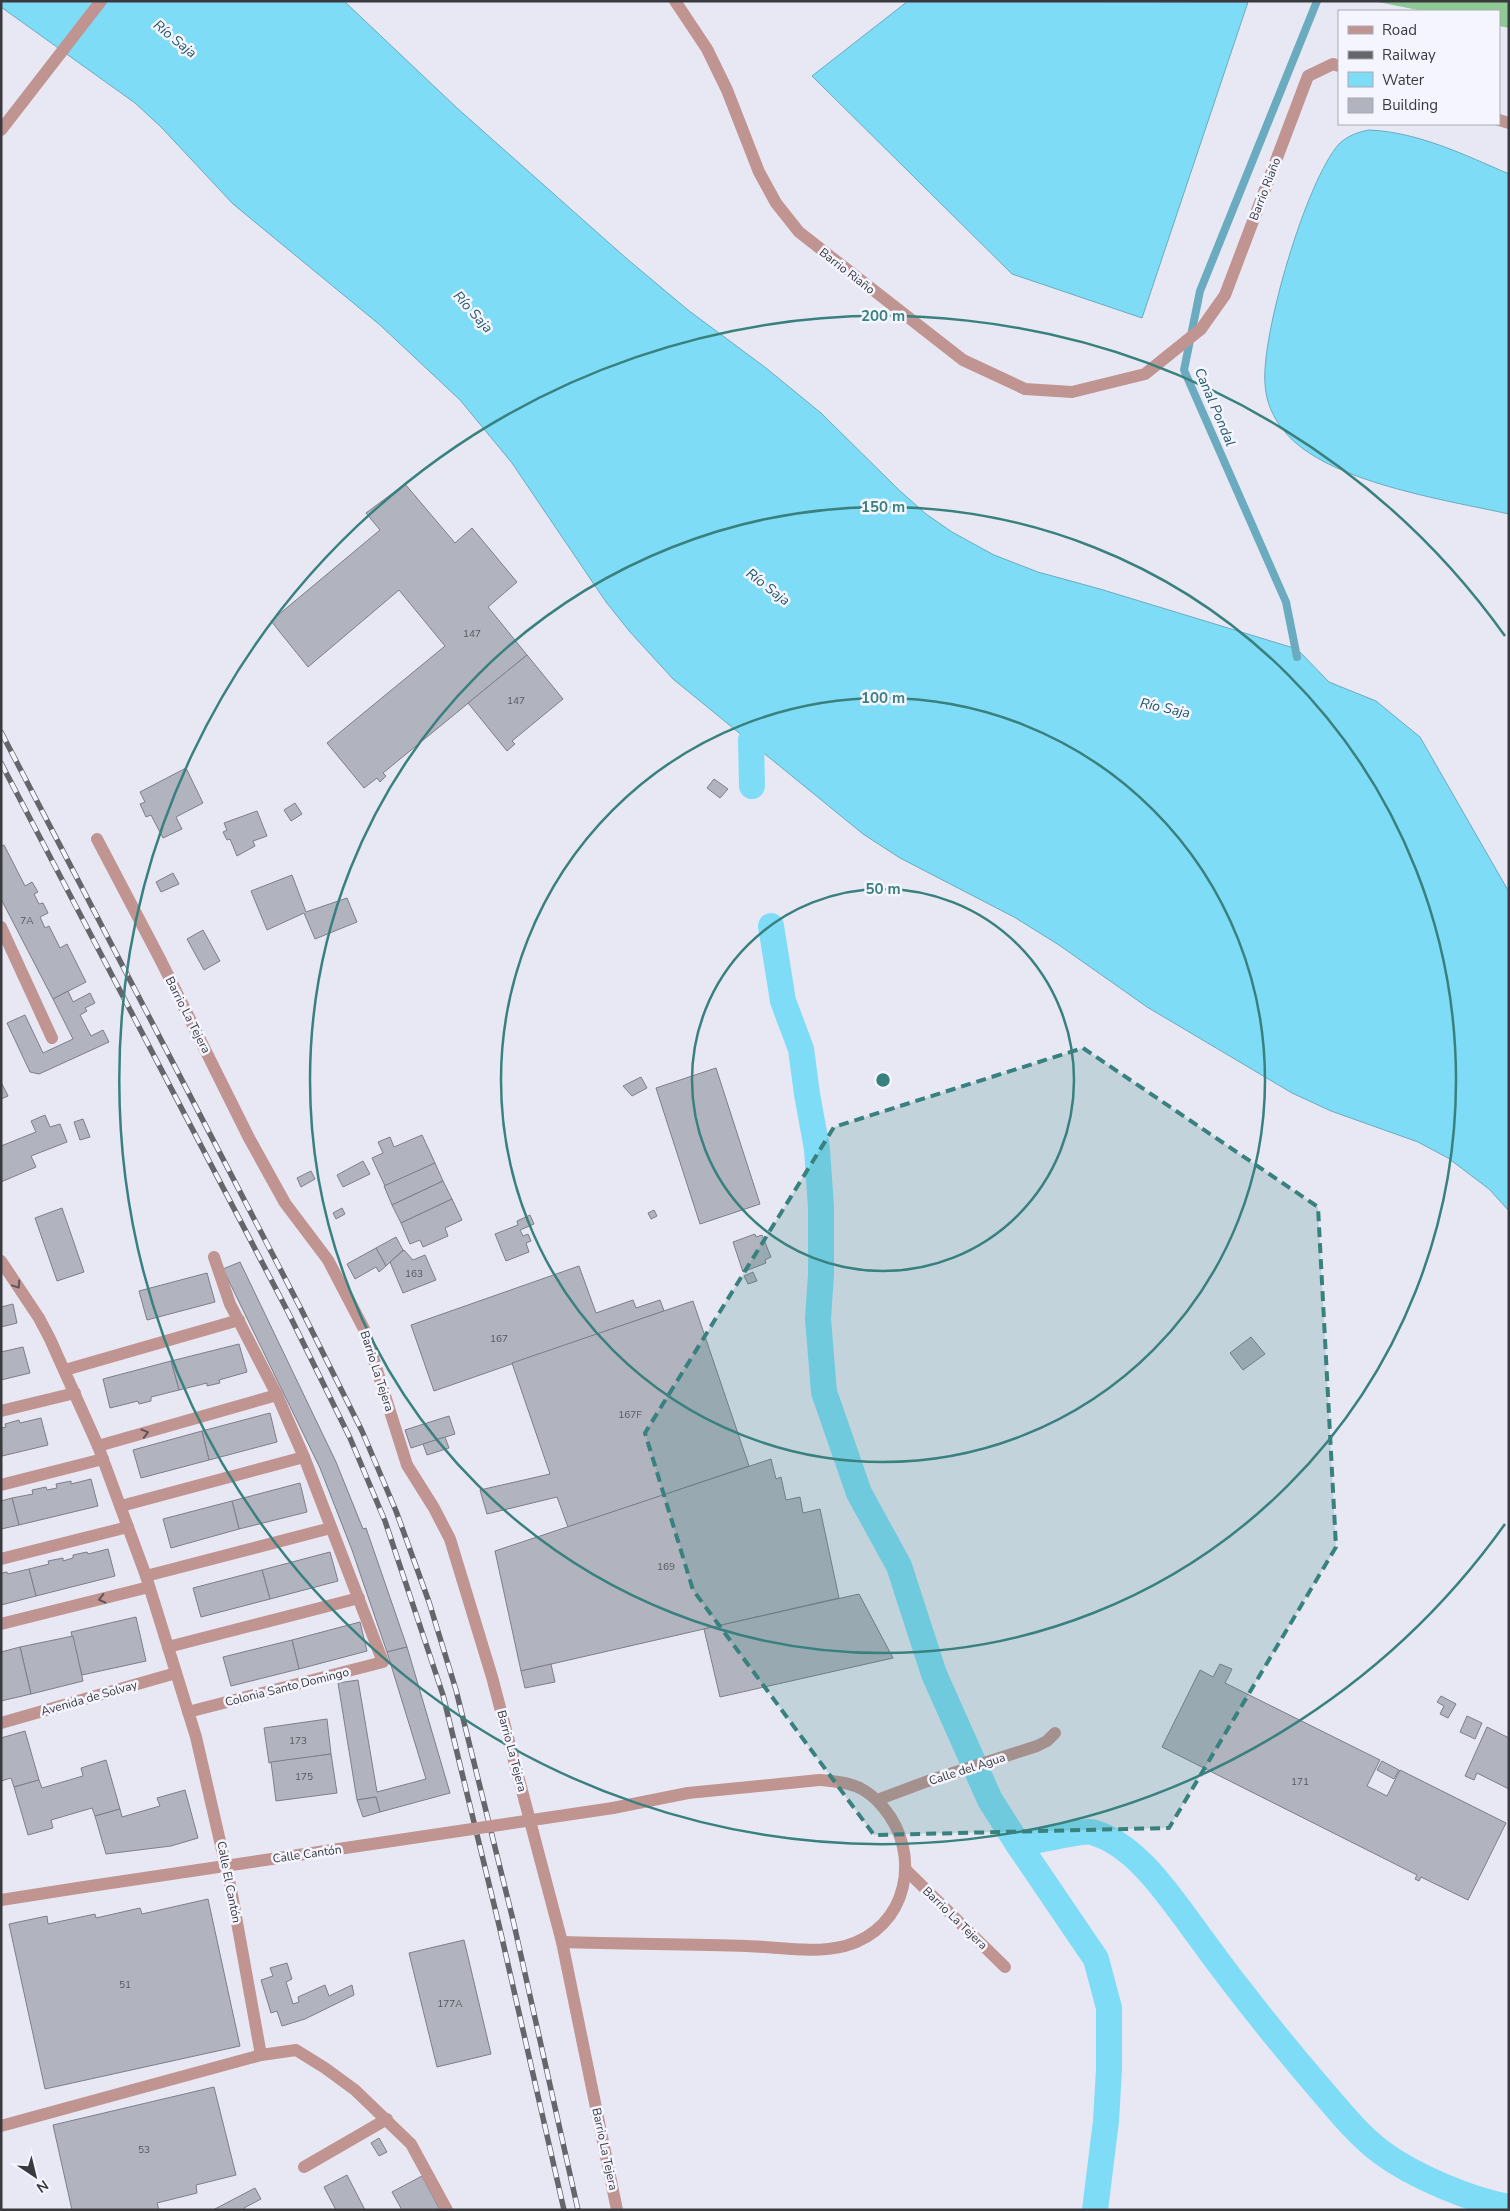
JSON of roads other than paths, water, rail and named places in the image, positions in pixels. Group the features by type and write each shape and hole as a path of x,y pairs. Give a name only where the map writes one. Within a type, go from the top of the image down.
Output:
{"street":[{"path":"1,130 101,1"},
{"name":"Barrio Riaño","path":"675,1 707,49 727,90 759,172 776,203 799,232 963,360 1025,389 1072,392 1145,374 1201,329 1225,295 1308,76 1334,64 1338,66"},
{"name":"Barrio La Tejera","path":"96,839 160,959 249,1138 285,1203 328,1260 364,1329 407,1466 434,1508 450,1540 497,1695 562,1942 617,2210"},
{"path":"1,927 52,1038"},
{"name":"Colonia Santo Domingo","path":"188,1712 384,1662 304,1457 277,1396 230,1304 214,1256"},
{"path":"1,1261 44,1327 98,1446 148,1582 188,1712"},
{"path":"65,1370 239,1320"},
{"path":"1,1411 74,1393"},
{"path":"98,1446 277,1396"},
{"path":"121,1506 304,1457"},
{"path":"1,1485 103,1459"},
{"path":"1,1559 128,1527"},
{"path":"1,1624 331,1528"},
{"path":"168,1647 359,1598"},
{"name":"Avenida de Solvay","path":"1,1723 176,1673"},
{"name":"Calle El Cantón","path":"188,1712 223,1850 261,2055"},
{"name":"Calle del Agua","path":"877,1800 928,1781 1037,1746 1047,1741 1055,1733"},
{"name":"Barrio La Tejera","path":"562,1942 749,1946 816,1950 845,1946 869,1936 887,1920 901,1898 906,1852 899,1831 877,1800 860,1788 840,1782 819,1780 688,1794 613,1808"},
{"name":"Calle Cantón","path":"1,1900 613,1808"},
{"name":"Barrio La Tejera","path":"905,1869 1005,1967"},
{"path":"1,2126 261,2055 296,2050 326,2068 355,2090 411,2144 447,2210"},
{"path":"304,2167 387,2119"}],"water":[{"name":"Río Saja","path":"1,1 344,1 457,108 626,258 688,310 766,368 821,413 899,490 926,514 952,532 994,555 1038,572 1297,649 1329,682 1376,701 1420,737 1509,892 1509,1211 1489,1189 1448,1158 1418,1142 1331,1111 1292,1093 1147,1007 1059,945 1014,917 900,858 863,834 673,679 630,632 606,602 512,463 460,400 380,325 233,204 161,127 135,103 1,7"},
{"path":"908,1 1248,2 1142,318 1012,274 812,76"},
{"path":"1369,130 1405,135 1423,140 1458,152 1509,174 1509,514 1421,495 1357,476 1328,464 1304,449 1285,432 1277,421 1269,403 1265,384 1270,331 1288,260 1300,223 1326,163 1339,144 1353,135"}],"waterway":[{"name":"Canal Pondal","path":"1297,657 1286,602 1184,370 1200,291 1317,1"},
{"path":"751,740 752,786"},
{"path":"771,926 783,1001 801,1049 817,1149 821,1208 821,1274 818,1319 824,1392 859,1493 899,1566 934,1674 990,1800 1096,1959 1109,2008 1109,2069 1106,2121 1095,2210"},
{"path":"1018,1844 1068,1834 1092,1832 1109,1839 1124,1849 1153,1875 1271,2030 1363,2137 1394,2161 1425,2178 1477,2199 1509,2207"}],"railway":[{"path":"1,732 301,1309 362,1431 396,1511 429,1602 456,1690 513,1920 578,2210"},
{"path":"1,763 288,1312 350,1438 385,1521 443,1695 499,1925 564,2210"}]}
